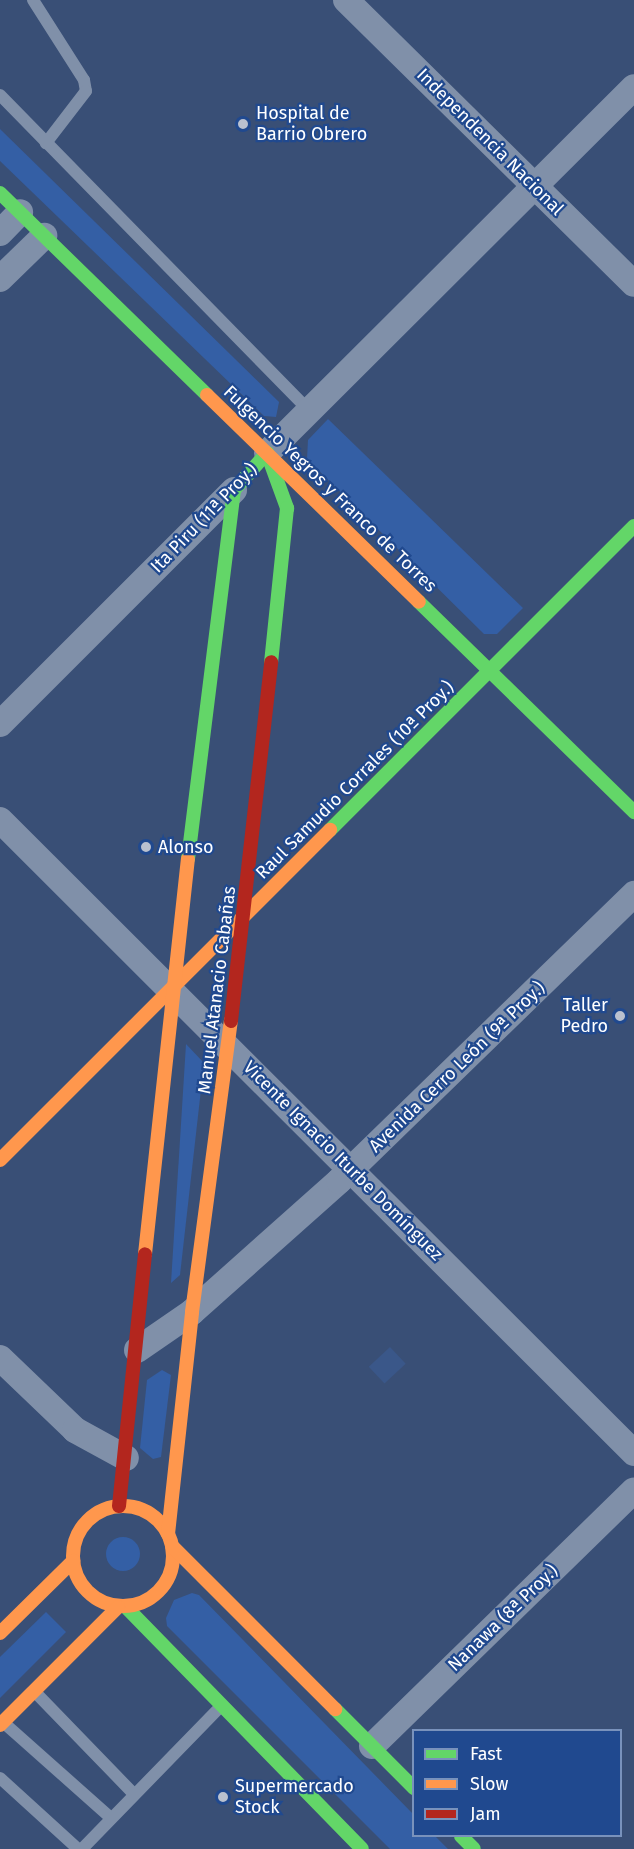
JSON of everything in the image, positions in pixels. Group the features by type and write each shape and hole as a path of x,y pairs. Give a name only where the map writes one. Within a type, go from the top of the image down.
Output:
{"street":[{"name":"Independencia Nacional","path":"346,0 634,284"},
{"name":"Ita Piru (11ª Proy.)","path":"0,724 234,490 267,453 634,87"},
{"name":"Fulgencio Yegros y Franco de Torres","path":"0,193 634,812"},
{"path":"0,233 20,212"},
{"path":"0,279 44,236"},
{"name":"Manuel Atanacio Cabañas","path":"170,1540 192,1312 245,916 287,508 267,453"},
{"path":"119,1506 126,1458 172,988 234,490"},
{"name":"Raul Samudio Corrales (10ª Proy.)","path":"0,1160 634,526"},
{"name":"Vicente Ignacio Iturbe Domínguez","path":"0,820 172,988 350,1170 634,1453"},
{"name":"Avenida Cerro León (9ª Proy.)","path":"137,1350 192,1312 350,1170 634,894"},
{"path":"0,1358 75,1430 126,1458"},
{"name":"Nanawa (8ª Proy.)","path":"372,1746 634,1490"},
{"path":"362,1849 122,1606 87,1592 73,1561 75,1544 86,1522 99,1512 119,1506 148,1513 170,1540 412,1786"},
{"path":"2,1724 122,1606 141,1604 161,1590 172,1570 170,1540"},
{"path":"0,1633 73,1561"},
{"path":"462,1837 474,1849"}],"lane":[{"path":"33,0 84,80 86,91 46,143"},
{"path":"0,95 309,411"},
{"path":"34,1691 134,1794"},
{"path":"0,1778 80,1849 222,1705"},
{"path":"2,1724 111,1818"}],"shaded area":[{"path":"0,129 279,402 276,417 264,416 0,161"},
{"path":"328,419 523,608 497,634 484,634 307,459 308,440"},
{"path":"186,1044 204,1063 180,1275 171,1283"},
{"path":"390,1347 406,1364 384,1384 369,1367"},
{"path":"162,1370 171,1375 161,1457 153,1459 140,1448 147,1380"},
{"path":"123,1537 135,1542 140,1554 135,1566 123,1571 111,1566 106,1554 111,1542"},
{"path":"192,1593 199,1595 412,1813 412,1837 436,1837 448,1849 390,1849 167,1626 166,1618 174,1600"},
{"path":"46,1612 66,1632 0,1698 0,1657"}],"traffic: fast":[{"path":"0,193 207,395"},
{"path":"188,859 234,490 267,453"},
{"path":"267,453 287,508 271,662"},
{"path":"330,830 634,526"},
{"path":"419,602 634,812"},
{"path":"125,1606 362,1849"},
{"path":"335,1709 412,1786"},
{"path":"462,1837 474,1849"}],"traffic: slow":[{"path":"207,395 419,602"},
{"path":"0,1160 330,830"},
{"path":"145,1254 188,859"},
{"path":"168,1534 192,1312 231,1021"},
{"path":"123,1506 151,1514 165,1528 173,1556 165,1584 151,1598 123,1606 95,1598 81,1584 73,1556 81,1528 95,1514 123,1506"},
{"path":"172,1546 335,1709"},
{"path":"0,1633 73,1561"},
{"path":"0,1725 118,1607"}],"traffic: jam":[{"path":"231,1021 271,662"},
{"path":"119,1506 145,1254"}],"place":[{"name":"Hospital de Barrio Obrero","path":"243,124"},
{"name":"Alonso","path":"146,847"},
{"name":"Taller Pedro","path":"620,1016"},
{"name":"Supermercado Stock","path":"223,1797"}]}
